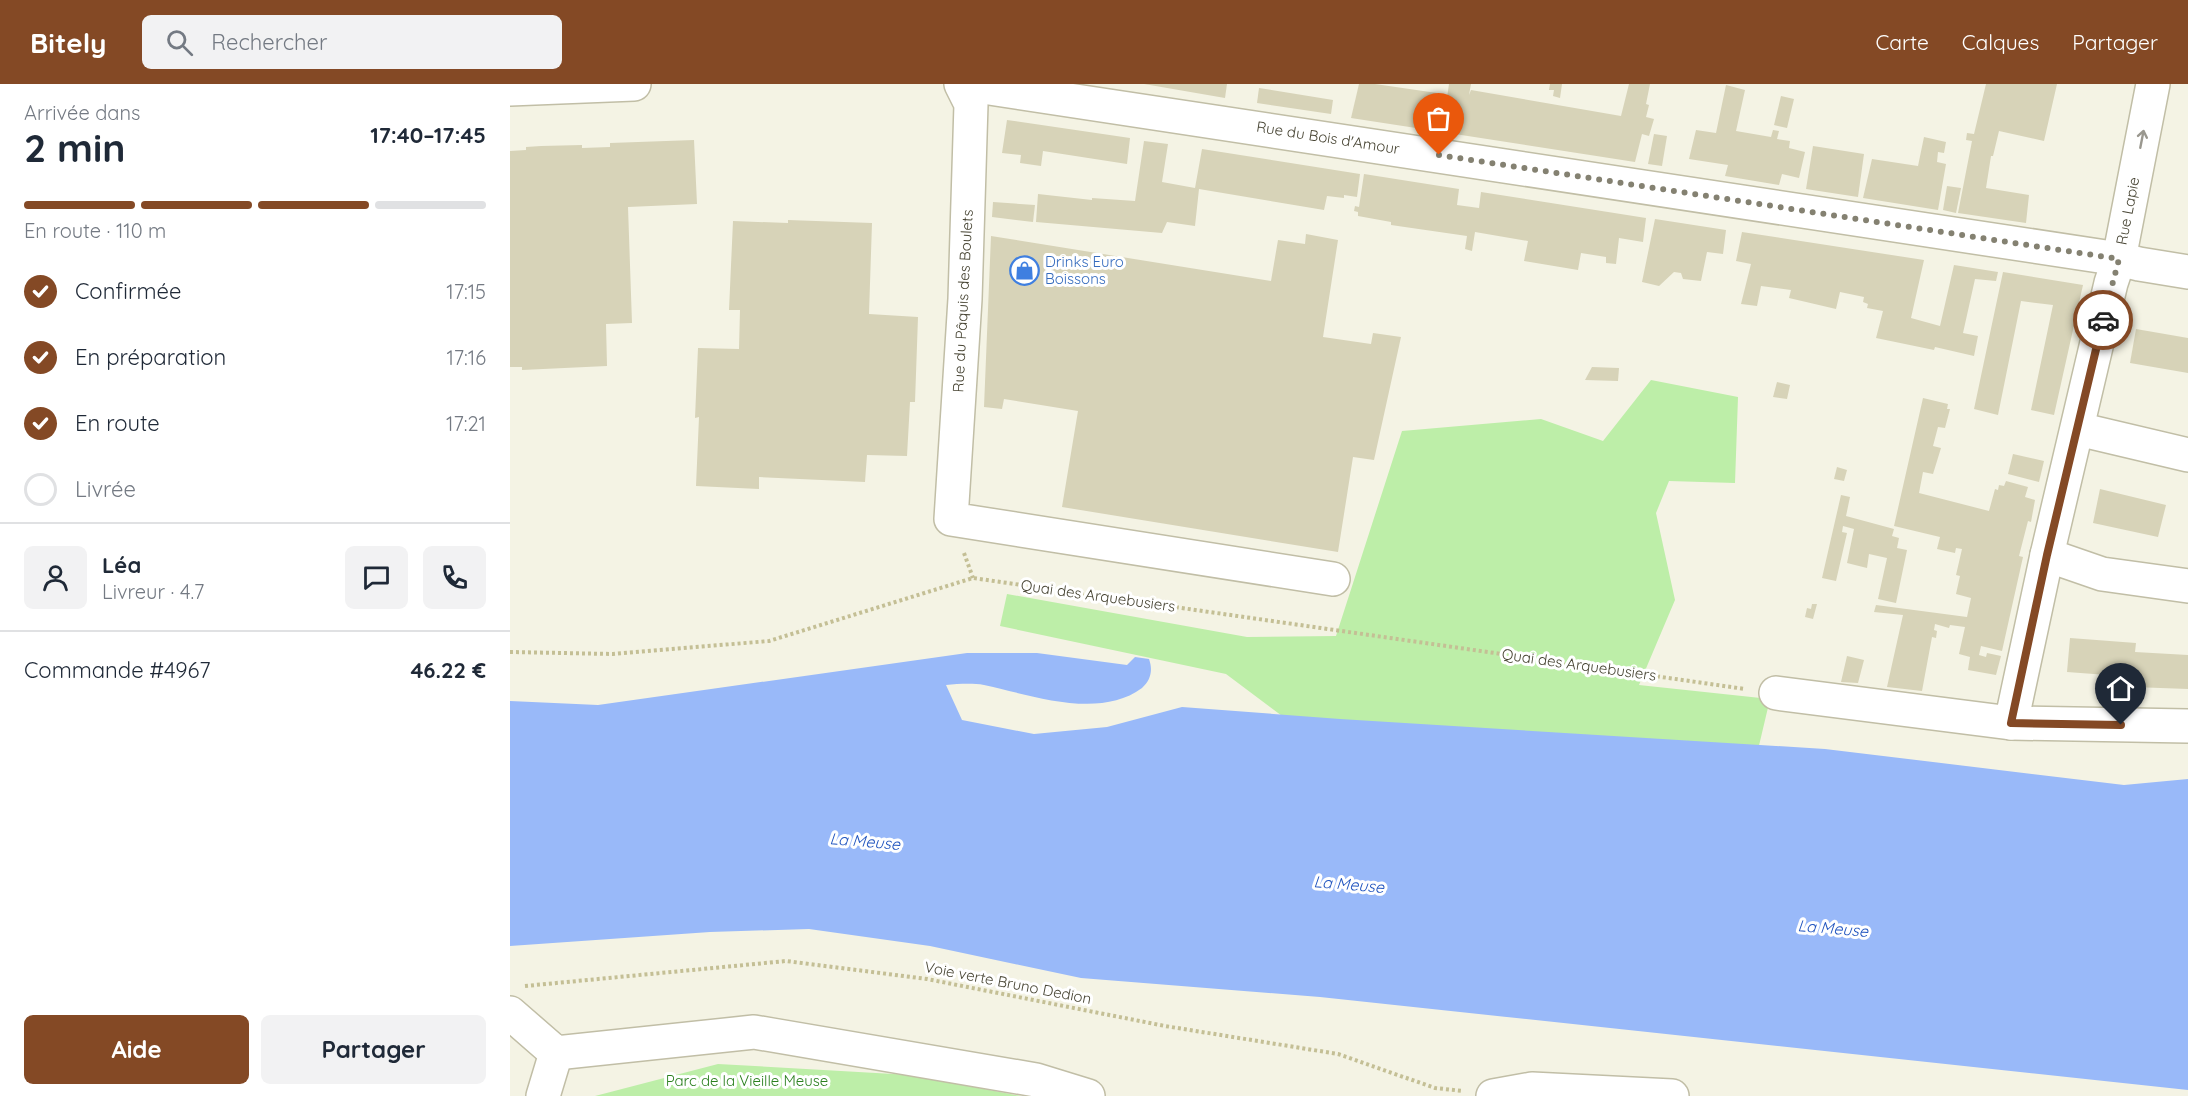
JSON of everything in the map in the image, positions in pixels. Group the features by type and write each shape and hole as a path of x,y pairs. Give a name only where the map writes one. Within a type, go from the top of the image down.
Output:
{"street":[{"path":"510,88 634,84"},
{"name":"Rue du Bois d'Amour","path":"962,84 2119,259 2188,272"},
{"name":"Rue du Pâquis des Boulets","path":"962,84 971,104 965,299 951,519 1334,579"},
{"name":"Rue Lapie","path":"2011,723 2047,555 2119,259 2153,84"},
{"path":"2078,429 2188,455"},
{"path":"2047,555 2102,574 2188,586"},
{"path":"1776,693 2011,723 2188,726"},
{"path":"514,1000 556,1053"},
{"path":"556,1053 754,1032 1036,1080 1088,1096"},
{"path":"543,1096 556,1053"},
{"path":"1494,1096 1532,1089 1672,1096"}],"path":[{"name":"Quai des Arquebusiers","path":"510,652 613,654 768,641 973,578 1776,693"},
{"name":"Voie verte Bruno Dedion","path":"514,1000 786,961 927,979 1165,1026 1338,1054 1435,1088 1494,1096"}],"green space":[{"path":"1651,380 1738,397 1735,483 1669,481 1656,513 1675,600 1639,685 1770,699 1753,771 1337,757 1226,674 1000,626 1007,594 1247,637 1336,636 1402,431 1541,419 1603,441"},
{"name":"Parc de la Vieille Meuse","path":"718,1064 911,1075 1021,1096 595,1096"}],"water":[{"name":"La Meuse","path":"967,653 1037,653 1127,665 1135,657 1149,659 1150,675 1142,688 1125,697 1106,702 1086,704 1064,702 984,685 946,685 962,720 1034,734 1107,727 1182,707 1825,749 2124,785 2188,779 2188,1090 1320,997 1081,978 930,946 809,929 710,932 510,946 510,701 598,705"}],"building":[{"path":"1144,84 1227,84 1225,98"},
{"path":"1359,84 1375,84 1437,93 1429,130 1351,118"},
{"path":"1449,84 1471,84 1469,95 1471,90 1621,116 1629,84 1650,84 1646,117 1654,119 1649,136 1642,134 1635,162 1442,132"},
{"path":"1550,84 1562,84 1560,98 1553,96 1554,90 1549,90"},
{"path":"1986,84 2057,84 2044,141 1999,131 1993,156 1991,156 1986,188 2029,195 2026,223 1958,213 1972,141 1966,140 1967,133 1974,134"},
{"path":"1726,85 1745,90 1736,131 1771,137 1773,130 1779,131 1777,139 1790,141 1789,148 1805,152 1799,178 1782,174 1779,185 1725,176 1728,165 1689,159 1696,130 1716,133"},
{"path":"1259,88 1333,100 1331,114 1257,103"},
{"path":"1781,96 1794,99 1787,128 1774,125"},
{"path":"1007,120 1130,138 1127,164 1043,151 1041,166 1020,163 1021,155 1002,153"},
{"path":"1654,134 1667,136 1662,166 1648,164"},
{"path":"1924,137 1946,142 1944,153 1938,152 1937,162 1946,164 1938,210 1863,198 1872,159 1918,166"},
{"path":"694,140 697,204 628,207 632,323 606,324 607,366 522,370 522,367 510,367 510,151 541,146 610,147 610,143"},
{"path":"1144,141 1168,144 1162,182 1195,188 1202,149 1360,174 1357,197 1327,196 1324,210 1199,189 1195,226 1167,222 1162,233 1036,222 1038,194 1092,200 1092,198 1135,201"},
{"path":"1813,146 1864,154 1858,197 1806,189"},
{"path":"1364,174 1459,189 1457,205 1479,208 1481,192 1646,218 1643,242 1619,238 1616,264 1606,263 1606,257 1581,253 1578,270 1524,261 1528,241 1475,232 1472,251 1465,249 1467,236 1391,225 1391,222 1358,216 1358,212 1354,211 1355,206 1359,207"},
{"path":"1947,186 1961,188 1956,213 1943,210"},
{"path":"993,202 1035,205 1033,222 992,217"},
{"path":"1655,219 1726,230 1723,254 1707,252 1701,281 1683,279 1681,273 1674,272 1659,286 1642,282"},
{"path":"788,220 872,223 869,314 918,317 915,402 910,402 907,456 867,455 865,482 759,477 759,489 696,486 699,417 695,418 698,348 739,349 740,310 729,310 733,221 788,223"},
{"path":"1742,232 1924,260 1911,318 1940,326 1954,265 1998,272 1996,281 1975,279 1963,333 1978,336 1974,356 1935,347 1934,350 1876,338 1883,311 1867,308 1868,304 1863,302 1864,297 1840,292 1836,309 1789,298 1791,290 1761,286 1757,306 1741,304 1751,264 1736,261"},
{"path":"1306,234 1338,240 1323,337 1371,344 1373,333 1401,337 1374,460 1353,457 1338,552 1062,507 1078,411 1004,399 1002,409 984,407 991,236 1271,281 1278,240 1305,244"},
{"path":"2003,272 2083,285 2054,415 2031,410 2053,305 2021,301 1998,415 1974,409"},
{"path":"2136,329 2188,338 2188,373 2130,363"},
{"path":"1592,367 1619,368 1618,381 1585,380"},
{"path":"1777,382 1790,385 1787,399 1773,397"},
{"path":"1923,398 1948,404 1947,409 1950,409 1945,428 1938,427 1933,446 1941,448 1933,474 1923,472 1919,493 1989,511 1995,489 1998,490 1999,485 2004,486 2006,481 2028,487 2025,497 2035,500 2031,522 2028,521 2019,556 2023,557 2002,651 1981,646 1979,655 1986,657 1987,653 2001,656 1996,675 1968,670 1970,657 1959,654 1965,627 1950,625 1949,628 1935,624 1936,638 1932,637 1922,691 1887,687 1903,615 1874,612 1876,605 1967,617 1971,598 1956,594 1960,576 1956,575 1962,549 1956,548 1955,553 1937,549 1940,537 1894,526"},
{"path":"2013,454 2044,461 2039,482 2008,474"},
{"path":"1837,467 1847,470 1844,481 1834,479"},
{"path":"2100,489 2166,505 2158,537 2093,523"},
{"path":"1841,495 1850,497 1846,516 1894,529 1892,536 1899,538 1897,548 1907,550 1896,603 1878,599 1887,558 1869,554 1867,568 1847,563 1854,529 1843,526 1842,532 1847,533 1836,581 1822,578"},
{"path":"1812,604 1817,604 1813,619 1805,617 1807,608 1811,609"},
{"path":"2070,638 2136,643 2135,652 2188,655 2188,689 2133,687 2134,677 2067,672"},
{"path":"1847,656 1864,660 1858,683 1841,682"}],"way so far":[{"path":"1439,155 2119,259 2103,320"}],"place":[{"name":"Drinks Euro Boissons","path":"1024,271"}],"route":[{"path":"2103,320 2047,555 2011,723 2121,725"}]}
